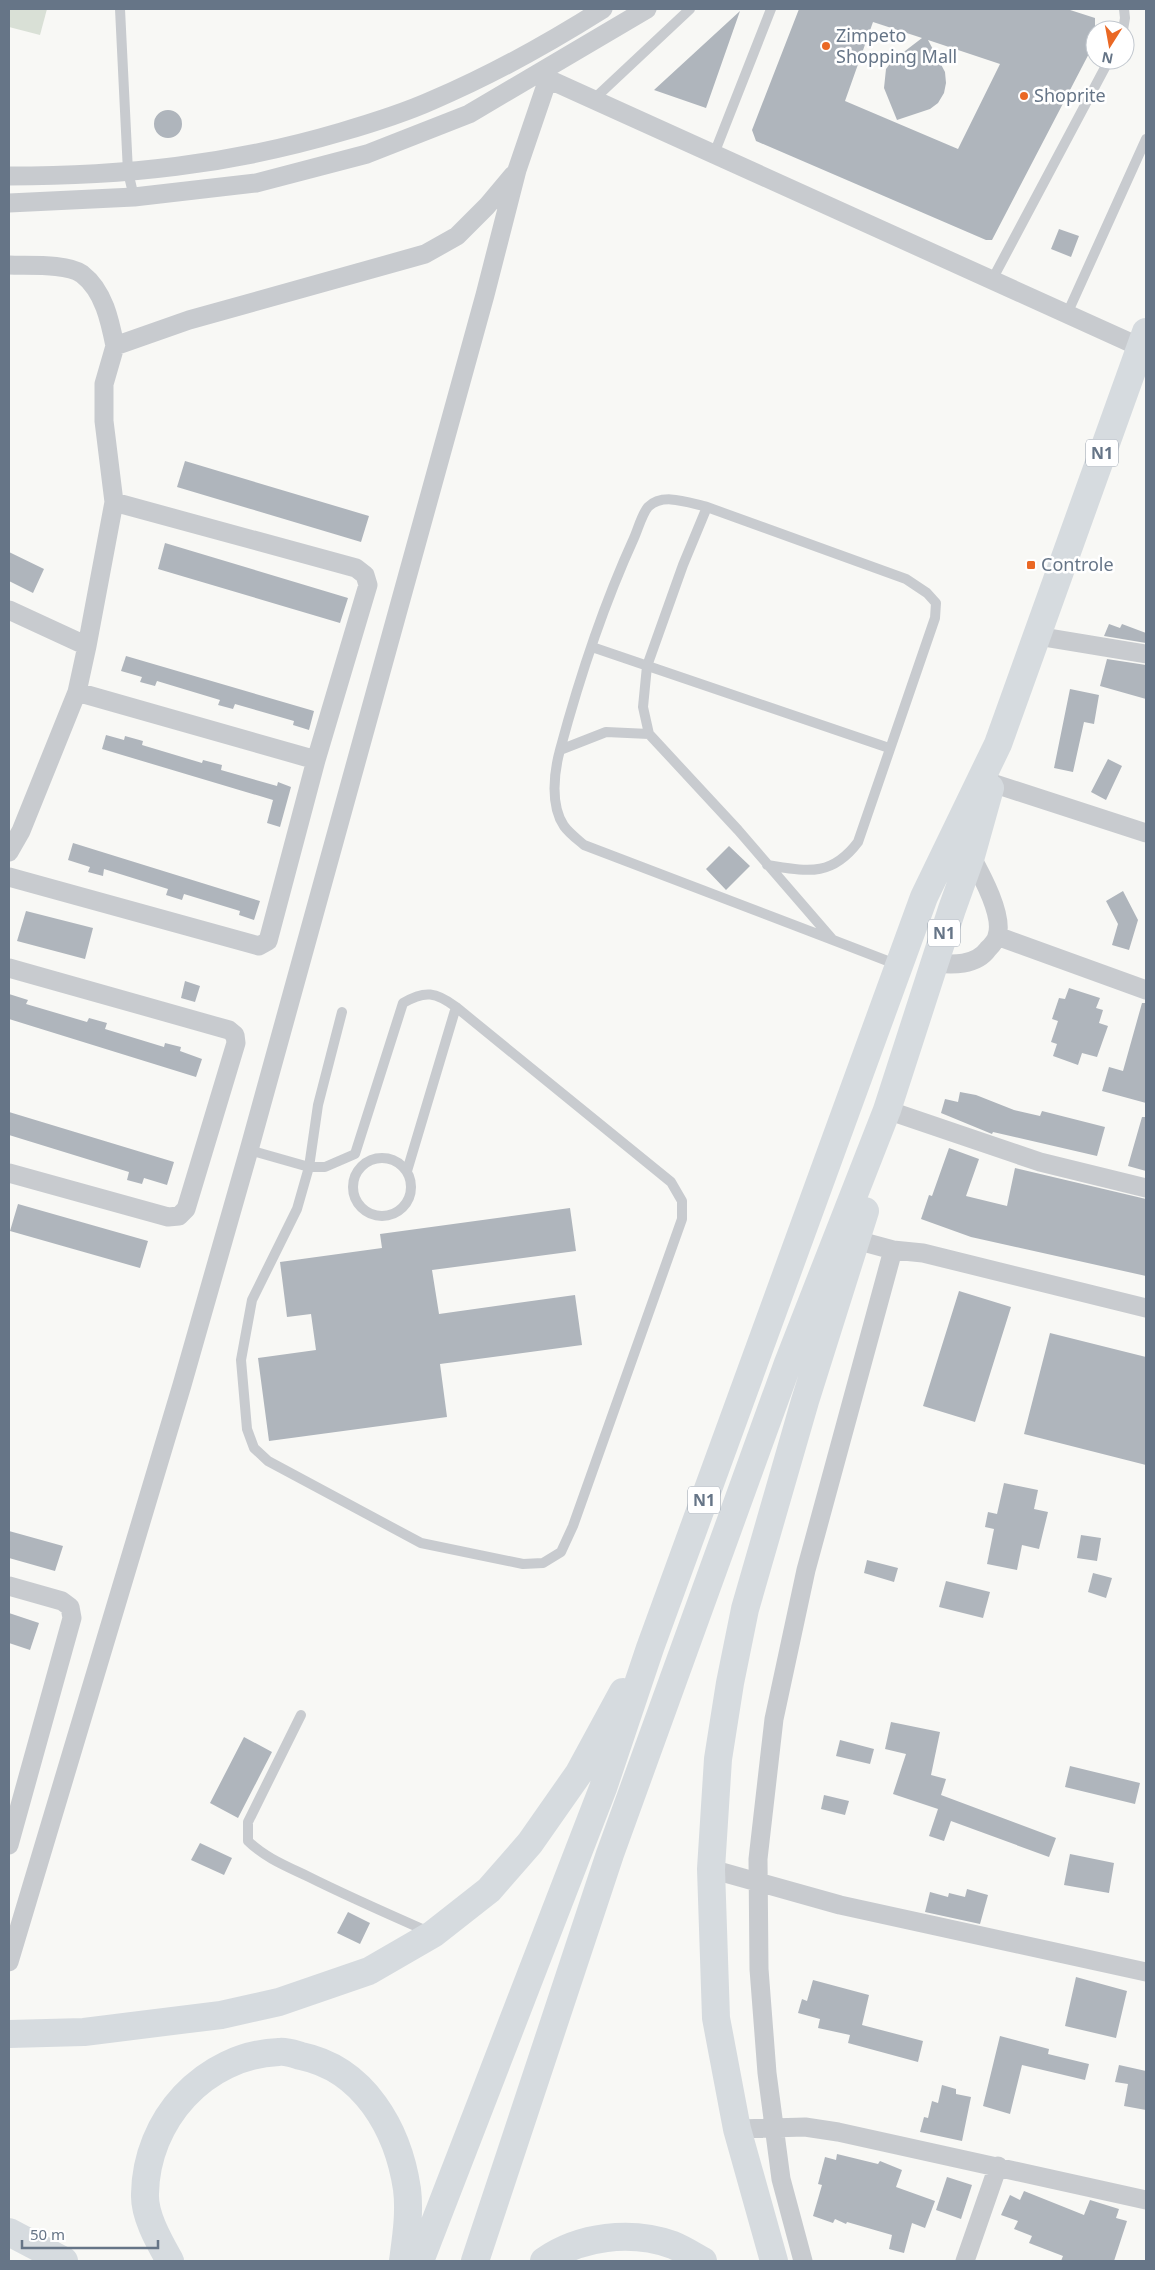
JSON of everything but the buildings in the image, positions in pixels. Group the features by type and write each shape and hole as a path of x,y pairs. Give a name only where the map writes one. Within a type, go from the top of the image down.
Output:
{"main road":[{"name":"N1","path":"420,2261 603,1788 650,1648 924,896 998,744 1143,340"},
{"name":"N1","path":"475,2261 613,1845 788,1363 884,1114 971,856 992,783 998,744"},
{"path":"774,2261 737,2129 716,2018 711,1869 718,1759 730,1683 745,1609 805,1401 879,1167 884,1114"},
{"path":"9,2034 84,2032 155,2025 221,2015 279,2002 370,1971 432,1934 489,1890 530,1843 579,1772 605,1723 650,1648"},
{"path":"170,2261 155,2236 144,2196 149,2158 163,2125 185,2093 212,2071 242,2057 280,2051 316,2059 344,2073 372,2100 386,2122 395,2144 407,2189 408,2220 403,2261"},
{"path":"9,2232 64,2261"},
{"path":"544,2261 561,2249 605,2237 635,2237 673,2245 703,2261"}],"street":[{"path":"9,176 128,172 182,167 253,155 376,122 433,101 472,82 537,49 603,9"},
{"path":"9,203 134,197 256,183 366,154 469,114 545,76 646,9"},
{"path":"545,76 1066,314 1143,340"},
{"path":"9,1962 182,1385 249,1150 517,170 545,76"},
{"path":"115,346 189,320 425,254 457,236 487,206 517,170"},
{"path":"9,265 62,267 81,273 100,296 110,317 115,346 104,384 104,421 114,502 87,646 76,692 15,828 9,852"},
{"path":"9,877 260,946 265,944 268,941 316,760 368,585 366,575 356,568 114,502"},
{"path":"9,610 87,646"},
{"path":"1037,636 1146,654"},
{"path":"76,692 316,760"},
{"path":"992,783 1146,833"},
{"path":"934,963 952,965 974,960 986,953 997,936 997,916 990,894 971,856"},
{"path":"997,936 1146,990"},
{"path":"9,968 229,1030 235,1035 236,1043 186,1209 179,1216 168,1217 9,1173"},
{"path":"884,1114 1040,1162 1146,1188"},
{"path":"856,1240 893,1250 923,1253 1146,1308"},
{"path":"803,2261 782,2178 765,2054 756,1882 774,1719 806,1570 893,1250"},
{"path":"9,1586 62,1601 70,1607 72,1618 16,1792 9,1845"},
{"path":"711,1869 876,1914 1146,1972"},
{"path":"737,2129 774,2126 805,2127 838,2132 1146,2200"},
{"path":"965,2261 998,2166"}],"lane":[{"path":"120,9 128,172 134,197"},
{"path":"594,99 690,9"},
{"path":"714,154 771,9"},
{"path":"992,280 1104,70"},
{"path":"1066,314 1146,140"},
{"path":"766,865 808,871 835,864 846,857 858,842 935,618 936,603 927,593 906,580 707,507 672,499 662,500 648,507 623,562 592,647 560,750 554,773 555,799 563,825 584,846 899,965"},
{"path":"707,507 683,565 647,666 643,707 649,734 738,830 766,865 833,940"},
{"path":"592,647 889,748"},
{"path":"560,750 606,732 649,734"},
{"path":"249,1150 310,1167 325,1167 355,1154 403,1003 426,993 442,996 671,1182 682,1201 682,1219 561,1552 543,1563 523,1564 421,1543 268,1461 254,1448 248,1428 241,1360 252,1300 297,1209 310,1167 318,1105 342,1012"},
{"path":"407,1171 456,1008"},
{"path":"355,1154 364,1163"},
{"path":"375,1158 388,1158 399,1162 407,1171 412,1188 405,1205 390,1215 372,1215 358,1204 354,1196 354,1178 364,1163 375,1158"},
{"path":"302,1715 248,1822 248,1840 258,1852 352,1898 432,1934"}],"shaded area":[{"path":"9,9 47,9 40,35 9,27"}],"place":[{"name":"Zimpeto Shopping Mall","path":"826,46"},
{"name":"Shoprite","path":"1024,96"},
{"name":"Controle","path":"1031,565"}]}
